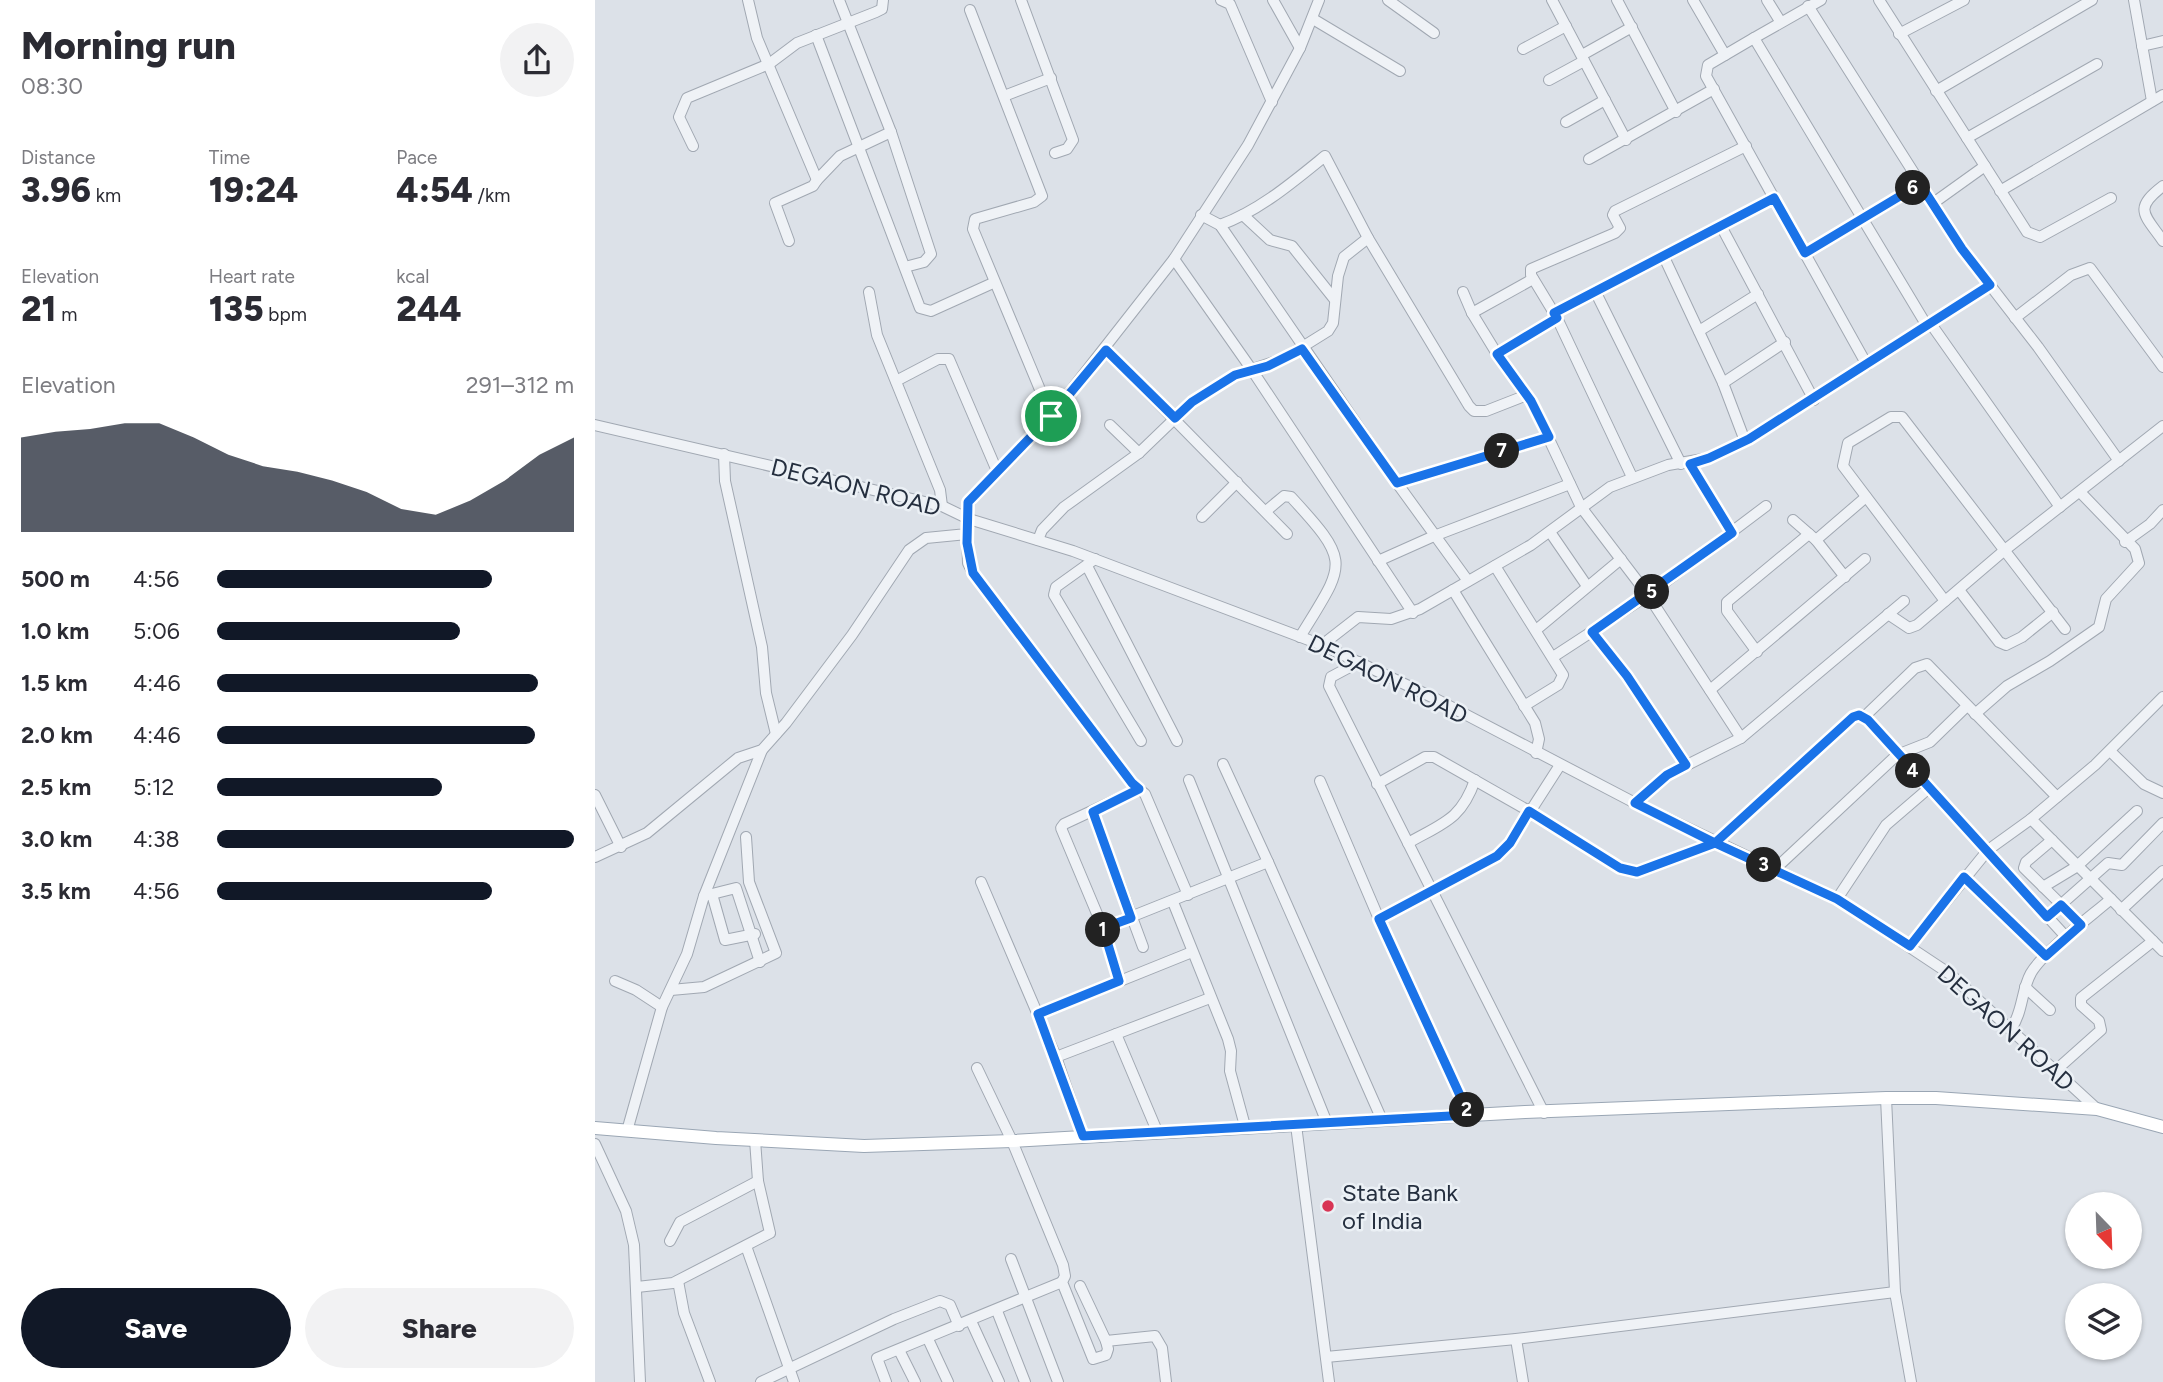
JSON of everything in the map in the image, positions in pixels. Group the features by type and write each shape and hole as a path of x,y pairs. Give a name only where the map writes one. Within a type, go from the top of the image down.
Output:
{"main road":[{"path":"595,1128 864,1146 1012,1141 1469,1115 1886,1098 1936,1098 2097,1109 2163,1127"}],"street":[{"path":"748,0 757,38 817,180"},
{"path":"839,0 891,132 931,254 924,262 905,267"},
{"path":"693,146 681,124 684,102 769,64 797,43 882,9 883,0"},
{"path":"1021,0 1073,140 1067,149 1055,153"},
{"path":"1221,0 1230,4 1272,102"},
{"path":"1273,0 1300,48"},
{"path":"1188,895 1149,802 973,573 968,563 968,502 1051,416 1106,350 1174,259 1248,145 1300,48 1319,0"},
{"path":"1388,0 1434,33"},
{"path":"1552,0 1626,140"},
{"path":"1617,0 1677,112"},
{"path":"1693,0 1725,55"},
{"path":"1767,0 1780,21"},
{"path":"1821,0 1780,21 1706,68 1714,89 1867,365"},
{"path":"1879,0 2027,233 2036,238 2111,198"},
{"path":"1899,34 1952,3 1964,0"},
{"path":"1936,91 2092,0"},
{"path":"2134,0 2152,101"},
{"path":"1808,6 1932,204 2119,461"},
{"path":"970,10 1042,196 1034,202 975,219 973,223 993,283 1051,416"},
{"path":"1313,19 1399,71"},
{"path":"1523,49 1566,26"},
{"path":"1549,80 1632,27"},
{"path":"816,35 920,308 926,312 993,283"},
{"path":"1754,38 1929,325 2060,508"},
{"path":"2142,46 2163,41"},
{"path":"1967,138 2097,64"},
{"path":"1004,96 1051,78"},
{"path":"1589,159 1714,89"},
{"path":"2000,191 2163,95"},
{"path":"1566,122 1605,100"},
{"path":"789,241 775,202 809,188 840,156 891,132"},
{"path":"1632,477 1556,316 1533,279 1530,272 1532,266 1619,231 1613,215 1615,211 1746,146"},
{"path":"1220,225 1243,215 1294,181 1325,156 1368,238 1473,411 1486,411 1527,395"},
{"path":"1932,204 1985,166"},
{"path":"1805,253 1920,184"},
{"path":"2163,186 2145,200 2143,206 2146,216 2163,241"},
{"path":"1497,354 1596,293 1774,198"},
{"path":"1201,215 1220,225 1302,349 1468,580"},
{"path":"1243,215 1270,240 1292,246 1335,300"},
{"path":"1721,226 1814,400"},
{"path":"1038,540 1042,530 1064,507 1139,453 1175,418 1211,389 1235,375 1302,349 1328,331 1333,323 1338,276 1344,257 1368,238"},
{"path":"1664,257 1723,383 1745,441"},
{"path":"1174,259 1252,370 1413,612"},
{"path":"2015,318 2071,275 2090,268 2163,367"},
{"path":"1472,313 1533,279"},
{"path":"1322,645 1358,617 1391,619 1413,612 1495,566 1550,532 1581,507 1632,477 1709,458 1745,441 1814,400 1990,285"},
{"path":"869,292 874,328 940,490 941,506"},
{"path":"1464,292 1472,313 1497,354 1527,395 1581,507 1648,595 1741,738"},
{"path":"1596,293 1685,464 1732,533"},
{"path":"1699,331 1758,294"},
{"path":"1723,383 1785,342"},
{"path":"1106,350 1287,534"},
{"path":"896,382 939,359 949,359 997,471"},
{"path":"1945,601 1843,466 1848,443 1898,415 2065,629"},
{"name":"DEGAON ROAD","path":"595,425 941,506 969,519 1038,540 1091,563 1322,645 1434,698 1536,753 1715,843 1837,899 1950,974 2097,1109"},
{"path":"1110,425 1139,453"},
{"path":"1888,614 1912,628 2005,549 2161,432"},
{"path":"1397,483 1549,437"},
{"path":"724,454 725,481 762,647 766,693 776,734"},
{"path":"1202,517 1237,482"},
{"path":"1378,561 1434,536 1570,484"},
{"path":"1774,870 1897,755 1930,742 1971,710 2099,627 2106,598 2139,563 2135,549 2125,542 2080,492"},
{"path":"1266,512 1284,496 1291,497 1321,530 1336,555 1336,578 1300,637"},
{"path":"1757,652 1727,611 1727,602 1866,497"},
{"path":"1553,657 1648,595 1766,506"},
{"path":"2125,542 2150,524 2163,510"},
{"path":"1794,520 1813,537 1845,576"},
{"path":"1550,532 1587,586"},
{"path":"627,1131 663,1007 690,947 762,750 852,635 909,550 926,538 967,534"},
{"path":"1536,630 1621,559"},
{"path":"1710,690 1865,559"},
{"path":"1142,741 1054,595 1056,587 1091,563 1177,741"},
{"path":"1495,566 1553,657 1562,681 1524,706"},
{"path":"1453,590 1538,732 1536,753"},
{"path":"1959,590 1999,642 2006,645 2022,637 2053,612"},
{"path":"1635,803 1667,775 1741,738 1903,601"},
{"path":"1592,632 1627,676 1686,765"},
{"path":"1359,662 1331,677 1329,687 1544,1113"},
{"path":"1377,784 1429,756 1529,811 1620,868 1637,872 1715,843 1853,717 1864,717 1915,668 1924,663 2057,797"},
{"path":"1910,946 1987,850 2031,819 2110,751 2163,697"},
{"path":"1864,717 2067,938"},
{"path":"595,858 647,833 738,758 762,750"},
{"path":"2110,751 2144,785 2163,793"},
{"path":"1223,764 1382,1120"},
{"path":"1379,919 1497,856 1510,843 1560,765"},
{"path":"1189,780 1327,1123"},
{"path":"1408,843 1462,810 1475,780"},
{"path":"1320,781 1379,919 1469,1115"},
{"path":"1837,899 1886,825 1902,808 1929,788"},
{"path":"1119,981 1103,928 1061,833 1063,824 1139,789"},
{"path":"596,799 621,847"},
{"path":"2043,887 2077,867 2137,811"},
{"path":"1093,812 1143,947"},
{"path":"595,824 608,819"},
{"path":"2031,819 2163,951"},
{"path":"2047,917 2112,861 2122,865 2163,823"},
{"path":"671,990 705,986 776,953 749,882 745,837"},
{"path":"2052,840 2024,866 2081,925"},
{"path":"1103,928 1268,862"},
{"path":"2122,911 2163,871"},
{"path":"1964,877 2046,956"},
{"path":"981,882 1056,1056 1083,1136"},
{"path":"708,895 736,888 760,962"},
{"path":"708,895 725,940 751,936 767,929"},
{"path":"2011,1029 2020,1012 2025,987 2032,972 2046,956 2111,899"},
{"path":"1173,902 1228,1039 1231,1051 1230,1071 1245,1126"},
{"path":"2055,1071 2101,1030 2099,1021 2081,1005 2081,998 2153,941"},
{"path":"1038,1014 1192,952"},
{"path":"615,981 663,1007"},
{"path":"2025,987 2050,1010"},
{"path":"1056,1056 1210,998"},
{"path":"1116,1034 1157,1131"},
{"path":"886,1382 876,1360 1027,1299 1062,1282 1065,1276 1063,1265 1012,1141 977,1068"},
{"path":"1886,1098 1895,1292 1911,1382"},
{"path":"1296,1125 1329,1382"},
{"path":"637,1287 678,1281 770,1233 758,1181 755,1140"},
{"path":"595,1144 630,1227 637,1287 640,1382"},
{"path":"670,1241 680,1222 758,1181"},
{"path":"746,1246 794,1382"},
{"path":"1011,1259 1058,1382"},
{"path":"678,1281 684,1313 710,1382"},
{"path":"1062,1282 1091,1357 1095,1359 1105,1355 1108,1349 1080,1286"},
{"path":"1326,1357 1516,1339 1895,1292"},
{"path":"761,1382 894,1319 940,1301 950,1305 959,1326"},
{"path":"997,1311 1025,1382"},
{"path":"971,1321 999,1382"},
{"path":"1106,1341 1154,1336 1162,1348 1166,1382"},
{"path":"928,1339 948,1382"},
{"path":"1516,1339 1523,1382"},
{"path":"899,1350 915,1382"}],"place":[{"name":"State Bank of India","path":"1328,1206"}],"route":[{"path":"1051,416 968,502 967,543 969,568 1139,789 1093,812 1131,918 1103,928 1119,981 1038,1014 1056,1056 1083,1136 1469,1115 1379,919 1497,856 1510,843 1529,811 1630,872 1637,872 1715,843 1837,899 1910,946 1964,877 2046,956 2081,925 2061,905 2047,917 1868,720 1859,715 1853,717 1715,843 1635,803 1667,775 1686,765 1627,676 1592,632 1648,595 1732,533 1690,464 1749,439 1990,285 1962,249 1920,184 1805,253 1774,198 1554,313 1557,318 1497,354 1531,401 1549,437 1397,483 1302,349 1268,366 1235,375 1192,402 1175,418 1106,350 1051,416"}]}
